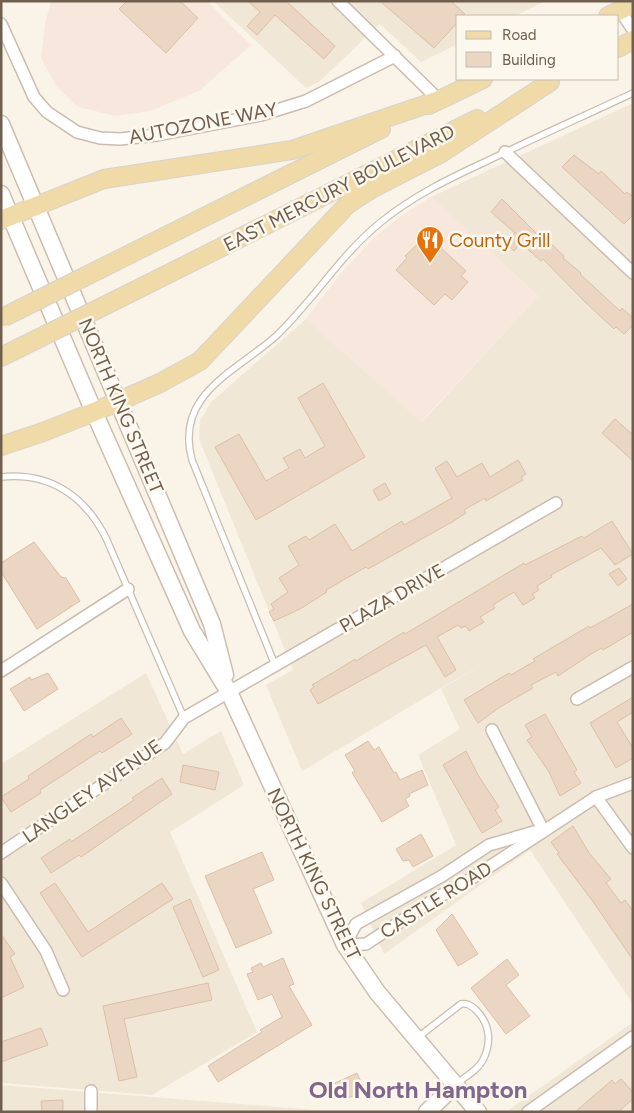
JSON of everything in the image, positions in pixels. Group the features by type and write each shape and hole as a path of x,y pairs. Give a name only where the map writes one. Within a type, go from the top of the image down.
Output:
{"main road":[{"path":"619,47 633,40"},
{"name":"EAST MERCURY BOULEVARD","path":"3,318 481,80"},
{"path":"1,446 44,432 94,412 182,372 206,356 334,216 361,195 443,152 553,80"},
{"name":"EAST MERCURY BOULEVARD","path":"1,357 553,80"},
{"path":"6,218 104,179 292,150 439,100"},
{"name":"NORTH KING STREET","path":"1,124 120,401 212,624 229,692"},
{"name":"NORTH KING STREET","path":"1,194 6,218 192,631 229,692 346,945 377,992 478,1112"},
{"path":"427,1112 455,1085"}],"street":[{"path":"338,1 439,100"},
{"path":"620,10 633,30"},
{"name":"AUTOZONE WAY","path":"1,24 34,97 47,112 77,132 100,138 120,139 158,135 270,112 306,101 395,56"},
{"path":"504,152 633,273"},
{"name":"PLAZA DRIVE","path":"229,692 556,503"},
{"path":"1,670 128,589"},
{"path":"576,699 633,667"},
{"name":"LANGLEY AVENUE","path":"1,853 165,742 184,718 229,692"},
{"path":"492,730 543,830"},
{"name":"CASTLE ROAD","path":"543,830 489,845 442,876 356,924 346,945 366,944 463,884 596,797 633,783"},
{"path":"596,797 633,848"},
{"path":"1,883 46,952 63,990"},
{"path":"528,1112 633,1037"},
{"path":"90,1091 91,1112"}],"lane":[{"path":"275,665 192,460 187,438 193,411 202,397 219,381 270,341 292,320 354,246 379,223 416,196 504,152 633,93"},
{"path":"1,477 23,476 46,480 64,489 80,501 99,525 184,718"},
{"path":"416,1039 461,1004 466,1003 472,1006 484,1018 488,1038 482,1062 455,1085"}],"shaded area":[{"path":"51,1 207,1 251,45 199,91 150,111 116,116 78,107 56,86 41,58 45,24"},
{"path":"213,1 545,1 517,15 456,15 456,45 421,62 380,24 319,82 306,88"},
{"path":"633,103 633,1004 530,850 384,954 361,903 456,845 418,755 460,729 441,689 487,662 441,688 302,771 266,685 293,670 199,439 200,421 211,402 306,319 422,422 538,296 431,197"},
{"path":"431,197 538,296 421,422 306,319 342,272 375,237 401,216"},
{"path":"146,673 183,754 221,731 244,785 170,832 257,1032 152,1095 1,1083 1,764"},
{"path":"633,1022 633,1112 506,1112"},
{"path":"1,1085 341,1112 1,1112"}],"building":[{"path":"127,1 180,1 198,18 166,53 119,9"},
{"path":"248,1 286,1 335,46 324,59 275,15 257,35 247,26 260,12"},
{"path":"380,1 451,1 465,14 456,15 456,24 434,48"},
{"path":"574,155 599,174 601,171 625,194 627,192 633,197 633,215 624,224 562,167"},
{"path":"502,199 548,245 550,243 564,256 563,258 620,311 622,308 633,318 633,325 624,334 616,327 614,329 543,259 541,261 521,243 514,251 506,243 515,233 491,212"},
{"name":"County Grill","path":"427,235 466,271 461,276 468,282 452,300 445,294 434,305 396,270 407,258 405,256"},
{"path":"323,383 365,457 256,520 215,447 239,434 266,481 289,468 283,458 300,449 305,458 325,446 298,398"},
{"path":"615,419 633,435 633,461 602,433"},
{"path":"518,460 526,474 521,477 523,480 486,501 485,498 464,510 466,513 452,522 368,569 366,567 326,590 327,592 300,609 274,621 269,612 274,609 271,604 288,592 279,578 299,565 288,546 306,536 309,540 335,524 352,551 402,521 404,525 452,498 435,468 447,461 457,477 482,463 490,477"},
{"path":"385,483 391,494 379,501 373,490"},
{"path":"612,521 633,554 615,565 601,548 551,575 552,577 537,586 539,590 532,594 535,598 523,605 514,592 493,605 495,608 480,617 484,622 469,631 466,626 461,628 458,625 437,637 456,670 445,677 426,645 318,704 310,690 314,687 312,685 404,632 405,634 524,563 525,565 582,536 584,538"},
{"path":"34,542 61,577 66,578 80,601 37,629 1,572 1,563"},
{"path":"619,568 627,579 618,586 609,574"},
{"path":"633,604 633,632 603,650 602,648 591,654 558,676 556,672 531,685 533,688 500,707 478,723 464,700 509,673 511,675 535,661 533,659 589,626 590,628"},
{"path":"48,673 58,689 24,711 10,689 30,677 31,680"},
{"path":"633,697 633,712 617,722 633,748 633,758 616,768 590,723"},
{"path":"545,714 577,770 574,772 581,783 560,796 549,772 527,740 532,737 525,725"},
{"path":"121,718 132,734 102,753 100,751 40,790 41,793 11,812 1,797 29,779 28,776 91,734 93,737"},
{"path":"368,741 374,750 379,747 400,780 422,770 428,785 409,794 410,796 405,799 409,806 382,822 352,773 355,771 345,755"},
{"path":"466,751 478,775 499,807 495,810 502,821 482,833 443,765"},
{"path":"183,765 219,772 215,790 180,782"},
{"path":"162,778 172,794 81,857 79,855 51,873 41,858 70,839 71,842 134,800 132,798"},
{"path":"573,826 589,853 611,879 606,883 621,903 625,900 633,911 633,960 594,903 557,854 559,853 551,842"},
{"path":"421,834 433,856 413,867 409,860 403,861 396,849"},
{"path":"262,852 274,880 253,889 272,933 236,948 205,876"},
{"path":"55,883 88,932 162,883 173,899 82,957 40,893"},
{"path":"190,899 219,970 203,977 173,907"},
{"path":"452,914 478,954 458,966 436,930"},
{"path":"1,934 15,954 10,957 24,987 1,998"},
{"path":"283,958 294,984 289,986 312,1025 218,1082 208,1066 282,1017 272,994 258,1000 247,974 253,972 251,968 261,963 263,967"},
{"path":"507,959 519,975 506,985 530,1016 506,1034 471,988"},
{"path":"208,983 212,1000 124,1019 137,1077 119,1081 103,1006"},
{"path":"41,1028 48,1045 1,1062 1,1042"},
{"path":"357,1073 365,1091 343,1100 335,1083"},
{"path":"621,1079 633,1092 633,1099 618,1112 575,1112 612,1080 615,1084"},
{"path":"63,1100 63,1112 42,1112 41,1101"}],"place":[{"name":"County Grill","path":"430,264"}],"district":[{"name":"Old North Hampton","path":"418,1089"}]}
